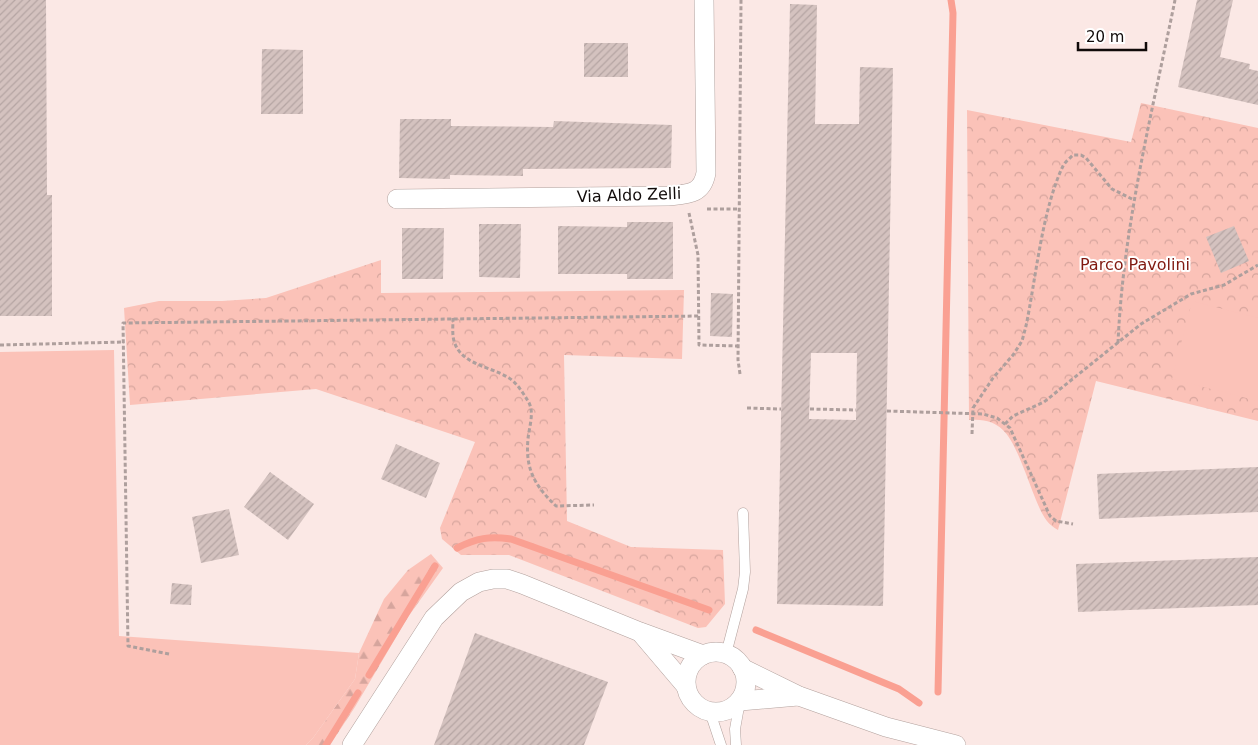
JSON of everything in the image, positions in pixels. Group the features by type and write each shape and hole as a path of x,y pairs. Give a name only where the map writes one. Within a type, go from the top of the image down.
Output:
{"street":[{"name":"Via Aldo Zelli","path":"396,200 668,196 689,194 697,191 705,180 706,173 704,0"},
{"path":"352,745 434,618 461,592 479,582 493,579 522,584 702,655"},
{"path":"640,632 686,686 696,706 710,712 726,711 740,701 799,696"},
{"path":"686,686 689,668 695,660 702,655 710,653 726,654 733,657 742,668 746,679 740,701"},
{"path":"742,668 799,696 886,727 956,745"}],"lane":[{"path":"726,654 743,589 745,572 743,513"},
{"path":"736,745 735,728 740,701"},
{"path":"710,712 721,745"}],"path":[{"path":"740,374 738,346 741,0"},
{"path":"1118,342 1123,276 1134,200 1175,0"},
{"path":"972,434 971,414 973,408 981,394 1014,355 1022,341 1048,214 1064,164 1073,154 1081,155 1086,158 1112,189 1134,200"},
{"path":"689,208 698,255 699,346 738,346"},
{"path":"706,209 739,209"},
{"path":"1005,424 1014,416 1044,402 1141,324 1191,294 1224,285 1258,265"},
{"path":"169,654 128,646 124,323 700,316"},
{"path":"453,318 453,340 460,353 472,362 511,379 519,387 530,405 529,468 534,481 545,496 556,506 594,505"},
{"path":"0,344 124,342"},
{"path":"747,408 781,409"},
{"path":"810,410 856,410"},
{"path":"887,411 971,414 997,418 1010,428 1050,516 1056,521 1073,524"}],"green space":[{"name":"Parco Pavolini","path":"1141,103 1258,128 1258,421 1096,381 1058,530 1047,521 1042,513 1009,437 997,425 990,422 969,420 967,110 1131,142"},
{"path":"381,260 381,293 684,290 682,359 564,355 567,521 631,547 723,550 725,604 706,627 698,628 509,555 461,555 442,539 440,528 475,442 316,389 130,405 124,308 159,301 222,301 266,298"},
{"path":"1192,301 1258,318 1258,401 1172,379"},
{"path":"114,350 119,636 359,653 355,679 306,745 0,745 0,352"},
{"path":"431,554 443,568 408,617 355,707 330,745 306,745 355,679 359,653 384,599 408,570"}],"building":[{"path":"0,0 46,0 47,195 52,195 52,316 0,316"},
{"path":"1197,0 1233,0 1220,57 1250,64 1249,69 1258,71 1258,105 1178,87"},
{"path":"790,4 817,5 815,124 859,124 860,67 893,68 883,606 777,604","holes":["811,353 857,353 856,420 809,419"]},
{"path":"584,43 628,43 628,77 584,77"},
{"path":"262,49 303,50 303,114 261,114"},
{"path":"400,119 451,119 451,126 553,127 554,121 672,125 671,168 523,169 523,176 450,175 450,179 399,178"},
{"path":"627,222 673,222 673,279 627,279 627,274 558,274 558,226 627,227"},
{"path":"479,224 521,224 520,278 479,277"},
{"path":"1234,226 1249,261 1221,273 1206,237"},
{"path":"402,228 444,228 443,279 402,279"},
{"path":"711,293 733,294 732,337 710,336"},
{"path":"396,444 440,463 426,498 381,479"},
{"path":"1258,467 1258,512 1099,519 1097,474"},
{"path":"270,472 314,504 288,540 244,507"},
{"path":"229,509 239,555 201,563 192,517"},
{"path":"1258,557 1258,605 1078,612 1076,564"},
{"path":"172,583 192,585 191,605 170,604"},
{"path":"475,633 608,682 584,745 434,745"}],"waterway":[{"path":"938,692 953,13 951,0"},
{"path":"457,548 483,539 511,539 709,610"},
{"path":"369,675 435,566"},
{"path":"756,630 899,689 919,703"},
{"path":"326,745 358,693"}]}
